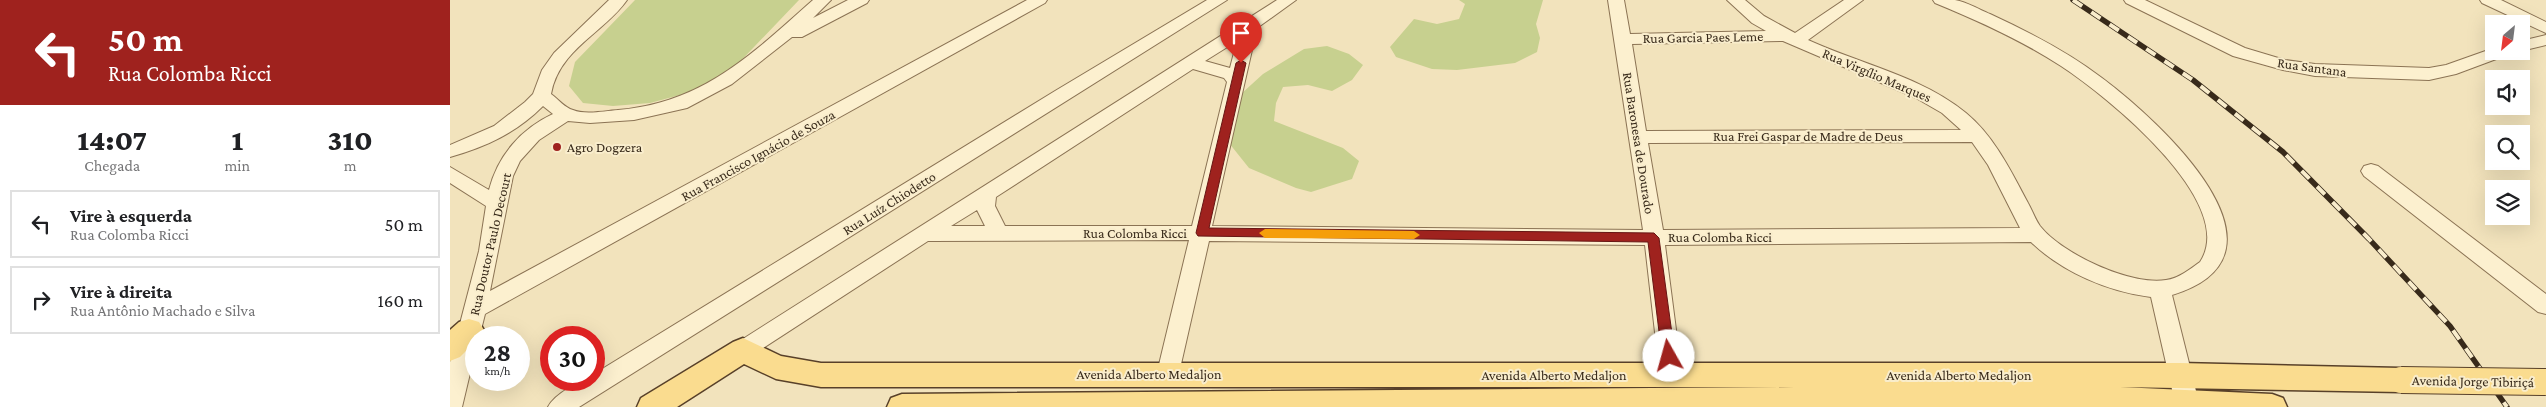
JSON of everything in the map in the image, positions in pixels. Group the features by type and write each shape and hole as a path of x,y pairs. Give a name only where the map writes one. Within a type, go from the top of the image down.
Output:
{"main road":[{"name":"Avenida Alberto Medaljon","path":"743,350 776,366 821,375 1168,373 1671,376 2185,395 2272,407"},
{"path":"652,407 743,350"},
{"name":"Avenida Alberto Medaljon","path":"902,407 2100,399 2401,380"},
{"name":"Avenida Jorge Tibiriçá","path":"2401,380 2546,382"}],"street":[{"path":"450,151 480,142 502,132 516,122 542,96 542,87 553,67 619,0"},
{"path":"772,46 823,0"},
{"path":"542,96 566,114 604,117 660,110 689,100 709,89 772,46 861,0"},
{"name":"Rua Francisco Ignácio de Souza","path":"472,326 1039,0"},
{"name":"Rua Luíz Chiodetto","path":"560,407 1061,95 1219,0"},
{"path":"743,350 1288,0"},
{"name":"Rua Baronesa de Dourado","path":"1616,0 1654,238 1671,376"},
{"name":"Rua Virgílio Marques","path":"1736,0 1759,20 1789,38 1926,93 1960,117 1984,140 2035,235 2074,261 2117,283 2160,289"},
{"path":"1789,38 1855,0"},
{"path":"1940,0 1978,14 2044,46 2087,74 2118,98 2157,135 2194,178 2207,198 2217,231 2213,258 2206,269 2180,286 2160,289 2185,395"},
{"name":"Rua Santana","path":"2132,0 2239,52 2283,66 2316,70 2429,74 2450,70 2485,57"},
{"path":"2488,0 2546,28"},
{"path":"1168,373 1249,26"},
{"name":"Rua Garcia Paes Leme","path":"1622,39 1789,38"},
{"path":"2530,44 2546,40"},
{"path":"1192,63 1230,74 1237,82"},
{"name":"Rua Doutor Paulo Decourt","path":"466,326 493,231 496,203 507,167 515,154 538,130 566,114"},
{"name":"Rua Frei Gaspar de Madre de Deus","path":"1638,137 1978,136"},
{"path":"2371,171 2546,306"},
{"path":"450,174 496,203"},
{"path":"986,194 984,206 999,234"},
{"name":"Rua Colomba Ricci","path":"925,234 1202,233 1654,238 2035,235"},
{"name":"Rua Doutor Paulo Decourt","path":"450,406 465,330"}],"green space":[{"path":"635,0 799,0 733,69 695,91 650,103 613,106 583,103 569,86 575,62"},
{"path":"1459,0 1543,0 1536,24 1540,38 1537,52 1515,63 1457,70 1432,69 1396,57 1390,47 1414,19 1437,24 1459,19 1465,4"},
{"path":"1327,46 1349,54 1363,65 1352,80 1332,91 1308,85 1283,87 1276,103 1274,121 1343,148 1359,161 1352,179 1311,192 1296,188 1249,168 1225,138 1230,104 1263,74 1304,49"}],"railway":[{"path":"2073,0 2193,80 2283,152 2369,239 2450,326 2507,407"}],"slow traffic":[{"path":"1265,233 1414,235"}],"place":[{"name":"Agro Dogzera","path":"557,147"}],"route":[{"path":"1241,63 1202,233 1654,238 1669,356"}]}
